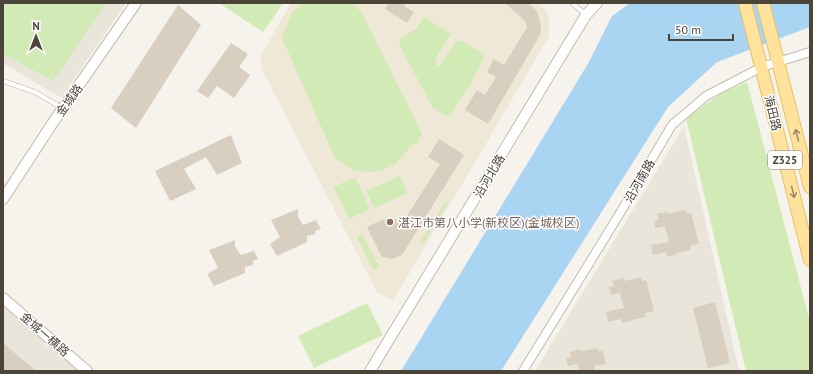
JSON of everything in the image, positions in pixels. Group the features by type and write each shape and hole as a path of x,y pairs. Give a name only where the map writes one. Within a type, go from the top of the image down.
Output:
{"main road":[{"name":"Z325","path":"745,3 760,63"},
{"name":"海田路","path":"763,3 810,187"},
{"name":"海田路","path":"760,63 810,260"}],"street":[{"name":"金城路","path":"3,199 63,108 136,3"},
{"name":"沿河北路","path":"370,371 586,16 597,3"},
{"name":"沿河南路","path":"523,371 672,125 706,96 760,63 778,61 810,52"},
{"name":"金城一横路","path":"3,298 87,371"}],"lane":[{"path":"572,3 586,16"},
{"path":"3,81 35,92 63,108"}],"shaded area":[{"path":"3,3 126,3 61,98 3,63"},
{"name":"湛江市第八小学(新校区)(金城校区)","path":"291,3 374,3 378,6 380,3 539,3 547,11 549,19 549,37 393,301 377,292 262,70 260,57"},
{"path":"684,126 739,371 535,371"},
{"path":"3,300 78,371 3,371"}],"green space":[{"path":"3,3 107,3 53,81 3,54"},
{"path":"219,3 283,3 263,32"},
{"path":"303,3 350,3 361,11 422,134 418,143 411,146 394,165 382,170 368,172 353,170 335,158 282,38 291,14"},
{"path":"424,17 451,34 435,60 437,65 440,66 456,41 462,41 485,55 468,89 459,100 451,115 448,117 433,108 400,46 399,39 416,29"},
{"path":"747,82 810,322 810,371 746,371 686,118 720,94"},
{"path":"400,176 407,193 374,208 366,191"},
{"path":"355,177 370,209 349,219 334,187"},
{"path":"445,202 448,203 424,243 421,241"},
{"path":"362,234 379,267 373,270 357,237"},
{"path":"367,303 383,335 314,368 298,336"}],"water":[{"path":"630,3 810,3 810,27 717,62 668,107 501,371 401,371 589,62 612,16"}],"building":[{"path":"389,3 405,3 404,6 414,12 407,23 385,9"},
{"path":"505,3 528,3 537,11 541,26 540,35 488,124 465,110 477,90 485,95 496,77 487,72 494,59 504,65 527,27 525,21"},
{"path":"178,5 201,25 136,128 111,108"},
{"path":"231,43 248,54 239,67 250,75 234,98 217,86 208,98 197,91"},
{"path":"231,135 242,163 217,175 206,157 184,169 196,189 170,201 155,171"},
{"path":"439,139 464,155 402,255 392,259 382,257 367,227 382,220 405,219 440,164 428,157"},
{"path":"298,209 298,217 303,225 316,220 321,229 315,231 315,234 307,236 307,242 277,256 270,244 280,237 271,220"},
{"path":"686,210 687,214 691,213 699,244 690,246 691,250 667,257 666,252 653,255 651,245 669,242 665,226 655,228 654,221 659,220 657,214 668,212 668,214"},
{"path":"235,240 235,247 241,255 254,251 258,259 253,261 253,265 245,267 245,273 214,286 207,274 218,268 209,250"},
{"path":"641,277 642,281 646,280 654,311 645,313 646,317 632,321 622,323 621,319 608,322 606,312 624,308 620,293 611,295 609,287 614,286 612,281 623,278 624,281"},
{"path":"715,302 730,363 708,368 693,308"},
{"path":"3,343 36,371 3,371"},
{"path":"598,348 599,351 603,351 606,364 594,366 595,371 579,371 578,364 568,366 566,358 571,357 570,352 580,349 581,351"}],"place":[{"name":"湛江市第八小学(新校区)(金城校区)","path":"390,222"}]}
